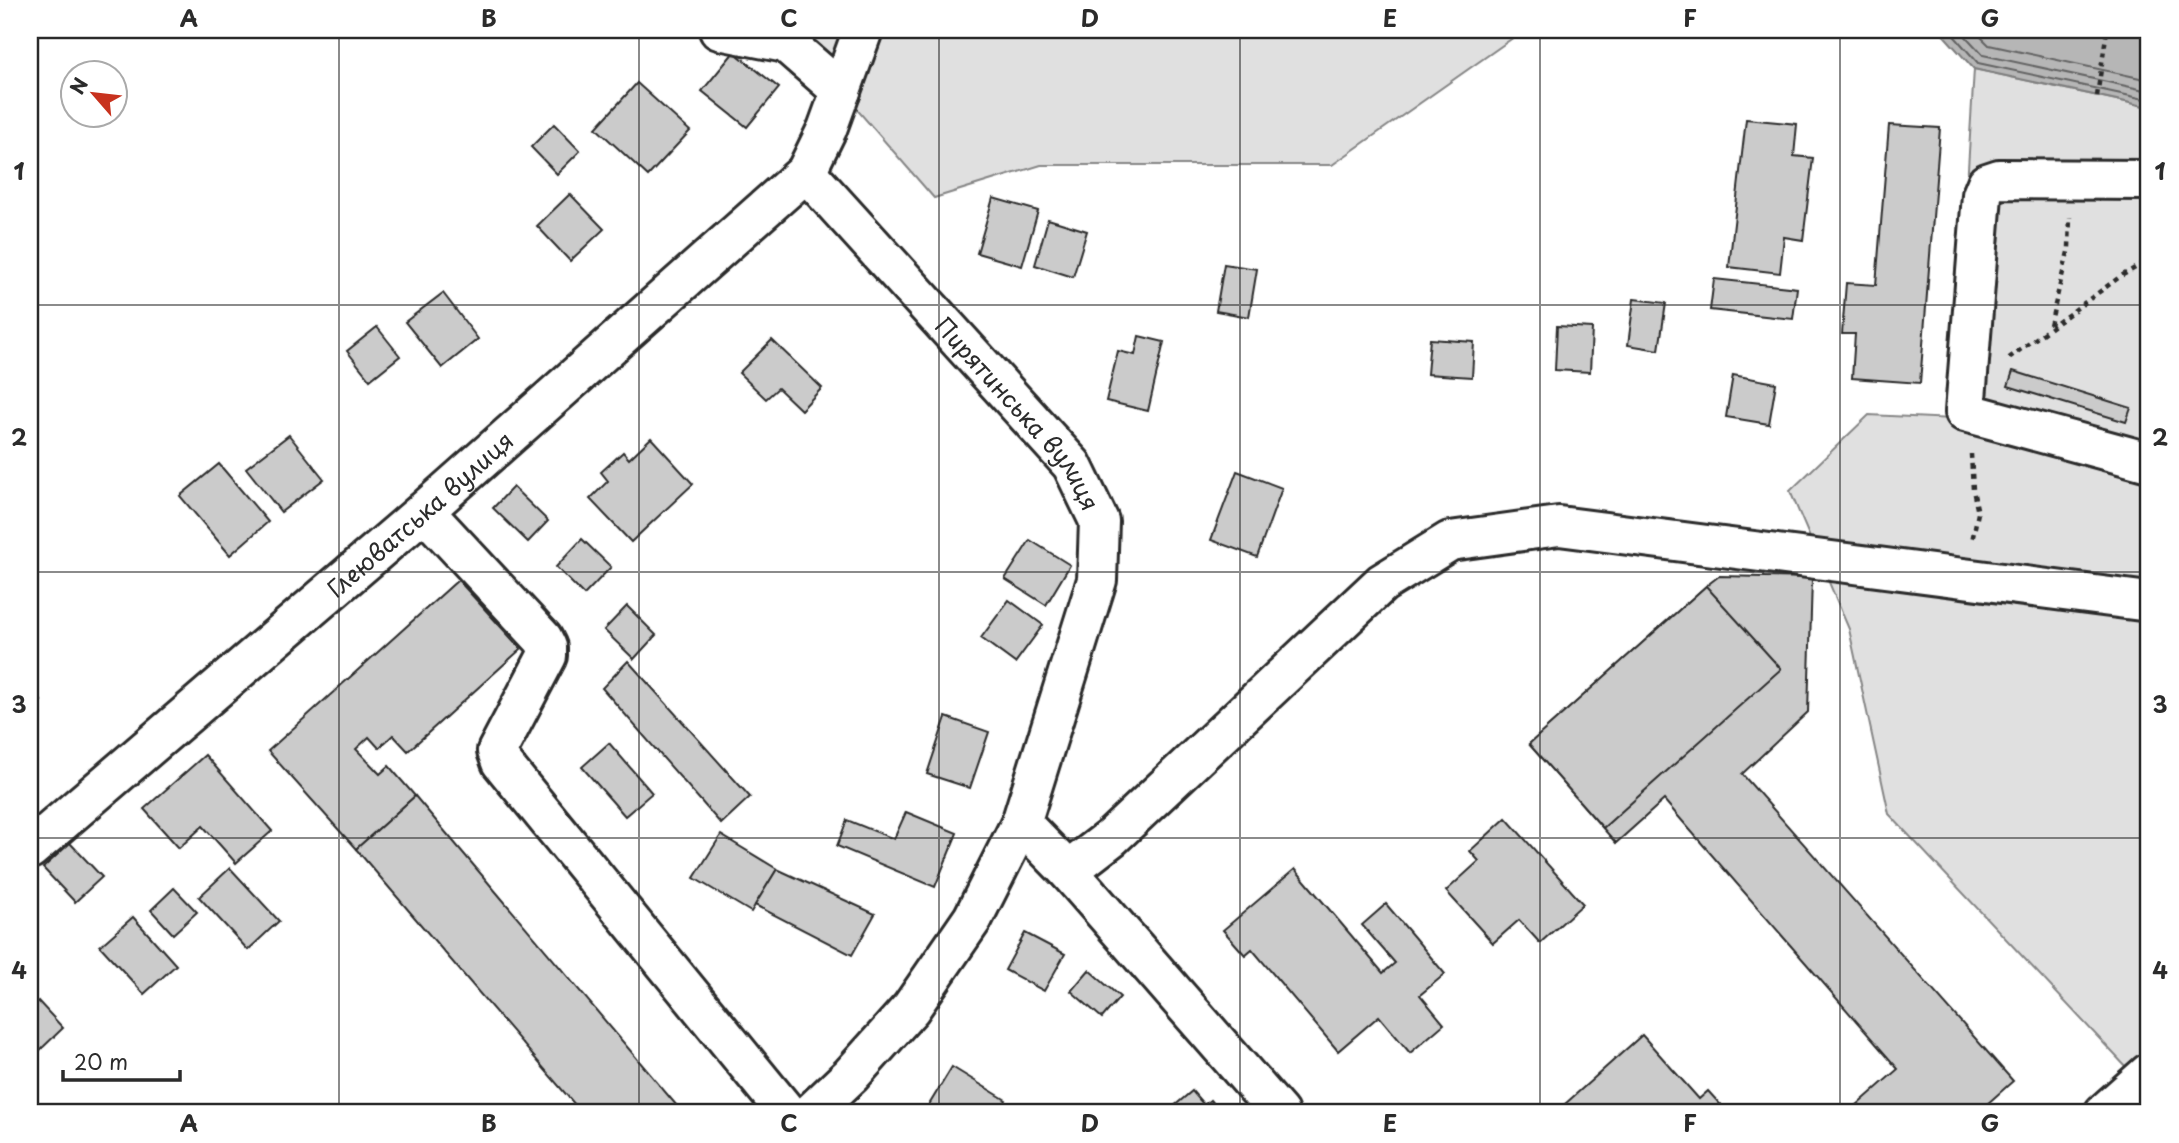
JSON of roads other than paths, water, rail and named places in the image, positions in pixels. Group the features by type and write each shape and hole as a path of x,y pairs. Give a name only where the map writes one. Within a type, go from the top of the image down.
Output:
{"street":[{"path":"719,30 786,43 841,91"},
{"path":"806,172 827,129 863,30"},
{"name":"Глеюватська вулиця","path":"30,849 424,511 806,172"},
{"name":"Пирятинська вулиця","path":"806,172 1072,465 1100,521 1097,580 1021,823 973,918 911,1008 811,1113"},
{"path":"2148,180 1999,179 1987,183 1982,195 1970,402 2149,463"},
{"path":"424,511 547,647 547,656 497,751 501,762 787,1113"},
{"path":"1068,871 1112,837 1382,583 1450,541 1559,526 2149,602"},
{"path":"1021,823 1068,871 1279,1113"},
{"path":"2104,1113 2149,1073"}],"water":[{"path":"1939,30 2149,30 2149,107 1974,69"}]}
